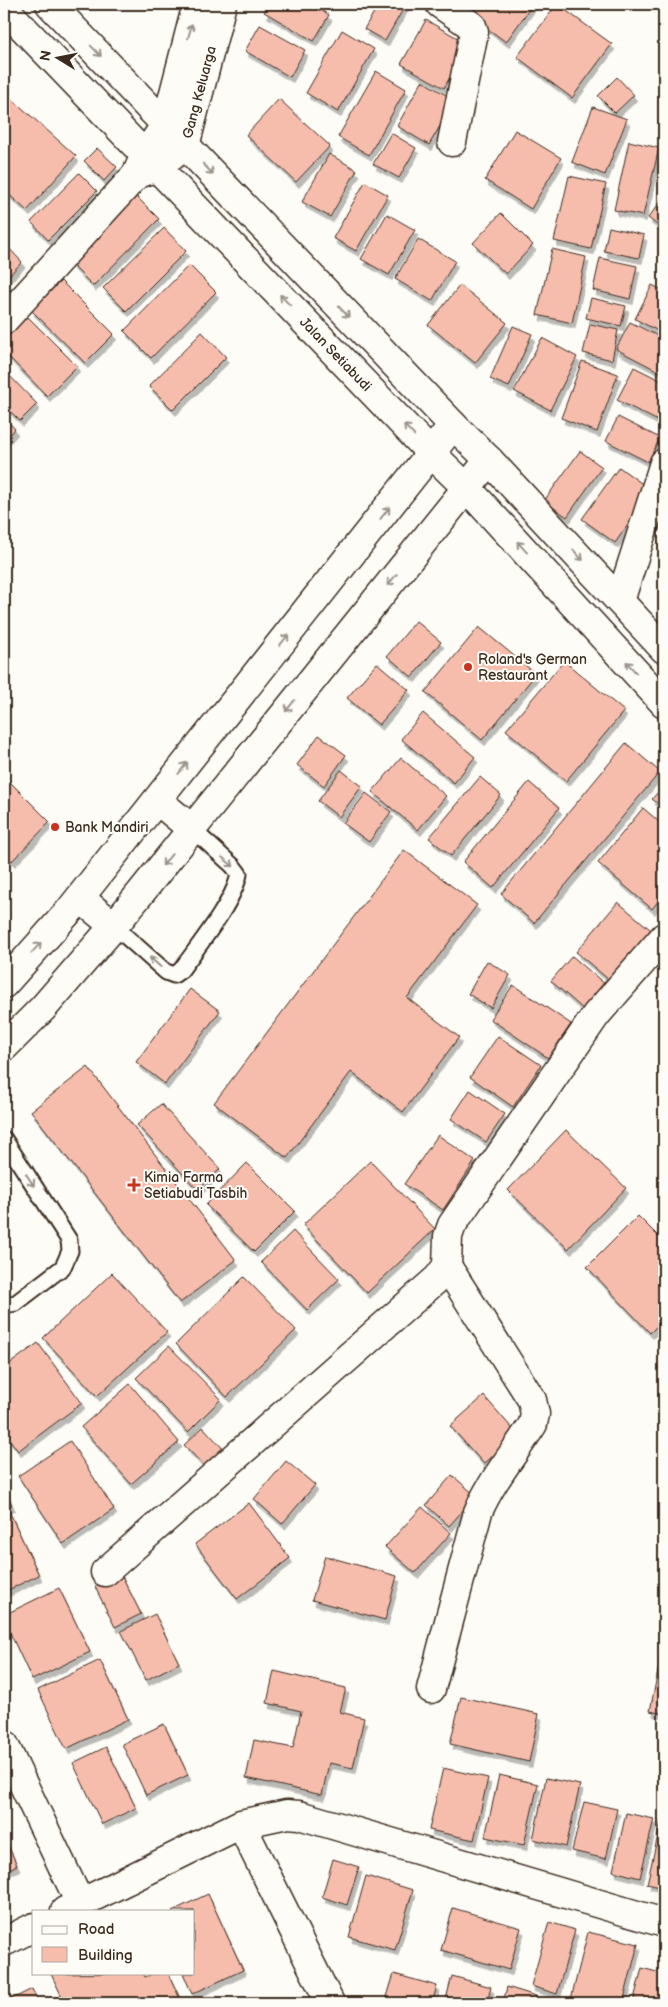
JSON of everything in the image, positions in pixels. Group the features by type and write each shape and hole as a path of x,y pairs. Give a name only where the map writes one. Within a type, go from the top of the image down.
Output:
{"street":[{"path":"50,4 453,425 490,460 664,648"},
{"name":"Gang Keluarga","path":"146,166 166,124 198,4"},
{"name":"Gang Keluarga","path":"146,166 185,146 222,4"},
{"path":"440,4 472,26 474,32 452,142"},
{"name":"Jalan Setiabudi","path":"4,8 146,166 466,487 664,703"},
{"path":"4,320 146,166"},
{"path":"4,984 80,898 453,425"},
{"path":"4,1047 42,1008 114,926 466,487 490,460"},
{"path":"620,601 664,463"},
{"path":"157,800 192,829"},
{"path":"80,898 114,926"},
{"path":"430,1689 478,1512 497,1476 533,1424 534,1414 532,1400 447,1266 448,1236 452,1225 596,1015 664,937"},
{"path":"105,1572 438,1278 447,1266"},
{"path":"4,1744 72,1907 241,1824 287,1814 299,1815 664,1924"},
{"path":"241,1824 330,2003"},
{"path":"4,1942 32,1928"}],"lane":[{"path":"114,926 166,972 174,975 181,970 237,886 239,874 233,866 192,829"},
{"path":"4,1139 69,1240 70,1245 68,1259 63,1267 16,1303 4,1305"}],"building":[{"path":"269,4 310,4 329,15 314,41 264,12"},
{"path":"379,4 406,4 385,41 364,29"},
{"path":"454,4 533,4 506,42"},
{"path":"557,4 612,44 572,98 517,57"},
{"path":"426,20 468,44 444,88 401,64"},
{"path":"260,25 305,50 290,77 245,51"},
{"path":"342,30 374,49 338,112 306,93"},
{"path":"376,71 406,89 369,155 338,137"},
{"path":"617,77 634,95 615,113 598,96"},
{"path":"422,81 455,100 429,145 397,126"},
{"path":"4,92 76,156 27,211 4,190"},
{"path":"279,99 330,146 296,182 246,135"},
{"path":"593,107 627,119 605,175 572,162"},
{"path":"515,130 561,158 531,209 485,180"},
{"path":"391,133 416,148 399,178 373,164"},
{"path":"629,141 659,148 643,216 614,210"},
{"path":"97,148 117,167 104,181 84,161"},
{"path":"329,154 357,170 330,217 302,202"},
{"path":"79,173 97,191 48,240 31,222"},
{"path":"569,176 606,184 591,249 554,241"},
{"path":"365,182 388,195 356,251 333,238"},
{"path":"132,192 159,219 93,286 66,259"},
{"path":"664,197 664,230 648,218"},
{"path":"501,213 533,245 506,274 473,243"},
{"path":"387,214 415,230 389,275 361,259"},
{"path":"609,227 644,235 639,258 604,251"},
{"path":"164,228 186,251 126,311 103,288"},
{"path":"418,239 455,261 432,301 395,279"},
{"path":"4,243 22,262 4,281"},
{"path":"552,249 586,257 572,323 537,315"},
{"path":"600,258 637,266 630,299 593,290"},
{"path":"189,265 216,292 151,358 124,331"},
{"path":"61,281 114,334 85,363 31,310"},
{"path":"460,285 507,323 475,363 428,325"},
{"path":"652,285 664,291 664,334 635,319"},
{"path":"591,298 626,306 621,326 586,318"},
{"path":"26,315 77,366 47,396 4,352 4,338"},
{"path":"630,322 664,339 664,374 616,349"},
{"path":"590,324 618,330 612,360 583,353"},
{"path":"513,326 532,334 509,387 490,379"},
{"path":"202,332 226,357 173,410 149,386"},
{"path":"542,338 577,357 550,410 514,391"},
{"path":"582,361 618,374 597,432 561,418"},
{"path":"634,367 664,382 664,409 658,421 617,400"},
{"path":"4,370 37,404 20,421 4,405"},
{"path":"4,417 15,429 4,441"},
{"path":"618,417 660,438 648,462 606,441"},
{"path":"580,451 602,467 567,517 544,501"},
{"path":"619,467 652,491 615,543 582,519"},
{"path":"664,517 664,532 658,528"},
{"path":"416,621 441,642 412,677 387,656"},
{"path":"479,627 536,674 482,740 425,692"},
{"path":"564,661 624,711 566,781 506,730"},
{"path":"377,663 409,690 379,725 347,698"},
{"path":"423,713 475,757 454,783 401,739"},
{"path":"319,735 346,755 324,786 297,765"},
{"path":"626,743 660,772 534,923 501,894"},
{"path":"401,758 446,796 418,830 372,792"},
{"path":"341,770 362,786 339,817 318,801"},
{"path":"4,776 50,822 12,861 4,853"},
{"path":"480,777 501,795 451,856 429,838"},
{"path":"529,782 559,808 493,888 463,862"},
{"path":"664,785 664,809 652,799"},
{"path":"366,793 391,812 369,842 343,823"},
{"path":"643,808 664,826 664,894 652,909 598,863"},
{"path":"404,850 477,905 407,998 459,1037 403,1112 351,1072 287,1158 214,1103"},
{"path":"618,902 651,930 609,980 576,952"},
{"path":"572,956 606,985 584,1010 551,981"},
{"path":"487,961 510,975 491,1008 468,994"},
{"path":"513,985 571,1024 548,1058 490,1019"},
{"path":"190,989 220,1011 165,1084 136,1062"},
{"path":"498,1036 541,1065 513,1107 470,1077"},
{"name":"Kimia Farma Setiabudi Tasbih","path":"88,1067 236,1260 180,1303 31,1111"},
{"path":"470,1090 505,1114 486,1142 451,1119"},
{"path":"161,1104 220,1169 198,1190 137,1125"},
{"path":"566,1130 626,1188 568,1249 508,1190"},
{"path":"438,1135 475,1161 443,1210 404,1184"},
{"path":"370,1161 435,1229 367,1293 303,1225"},
{"path":"247,1163 295,1211 254,1252 206,1205"},
{"path":"638,1216 664,1242 664,1319 650,1333 587,1267"},
{"path":"293,1231 339,1279 307,1310 261,1262"},
{"path":"112,1273 167,1332 97,1396 43,1338"},
{"path":"244,1277 296,1330 227,1397 176,1344"},
{"path":"38,1343 82,1403 18,1451 4,1432 4,1368"},
{"path":"169,1346 221,1399 188,1432 136,1378"},
{"path":"130,1384 179,1442 131,1484 81,1427"},
{"path":"484,1396 517,1434 484,1464 450,1426"},
{"path":"203,1427 227,1453 208,1470 184,1445"},
{"path":"70,1441 114,1509 63,1544 18,1476"},
{"path":"286,1461 315,1485 282,1524 254,1499"},
{"path":"452,1475 476,1496 449,1526 426,1505"},
{"path":"4,1487 12,1505 4,1509"},
{"path":"249,1503 290,1558 237,1599 195,1544"},
{"path":"422,1507 451,1533 415,1573 385,1547"},
{"path":"9,1511 39,1575 4,1592 4,1514"},
{"path":"325,1556 397,1576 385,1620 312,1600"},
{"path":"121,1574 141,1614 115,1627 95,1587"},
{"path":"59,1588 90,1652 32,1680 4,1620 4,1615"},
{"path":"155,1614 179,1663 146,1680 121,1631"},
{"path":"100,1660 128,1719 66,1749 38,1690"},
{"path":"659,1666 664,1667 664,1714 650,1711"},
{"path":"274,1671 346,1688 340,1712 364,1718 353,1768 329,1763 322,1795 246,1778 254,1740 293,1748 301,1711 267,1703"},
{"path":"461,1697 539,1714 529,1762 450,1744"},
{"path":"164,1724 188,1775 146,1795 122,1744"},
{"path":"664,1741 664,1766 660,1765"},
{"path":"106,1747 136,1808 102,1824 73,1763"},
{"path":"443,1768 488,1778 474,1840 429,1830"},
{"path":"499,1775 538,1784 524,1845 485,1837"},
{"path":"546,1778 580,1785 566,1847 533,1839"},
{"path":"584,1802 617,1809 606,1859 572,1851"},
{"path":"664,1808 664,1888 647,1884"},
{"path":"626,1813 654,1819 640,1878 613,1871"},
{"path":"4,1837 17,1865 4,1872"},
{"path":"333,1859 359,1867 347,1905 322,1897"},
{"path":"366,1876 413,1890 395,1950 349,1937"},
{"path":"208,1894 243,1970 192,1994 183,1974 195,1974 195,1910 174,1910"},
{"path":"453,1908 521,1928 509,1970 441,1950"},
{"path":"549,1922 575,1930 557,1994 531,1986"},
{"path":"588,1932 638,1944 623,2003 570,2003"},
{"path":"642,1968 664,1974 664,2003 633,2003"},
{"path":"51,1974 144,1974 145,1977 152,1974 168,1974 182,2003 65,2003"},
{"path":"394,1974 437,1986 432,2003 385,2003"},
{"path":"452,1976 491,1987 487,2003 445,2003"},
{"path":"507,1987 536,1996 534,2003 503,2003"},
{"path":"32,1989 39,2003 4,2003"}],"place":[{"name":"Roland's German Restaurant","path":"468,667"},
{"name":"Bank Mandiri","path":"55,827"},
{"name":"Kimia Farma Setiabudi Tasbih","path":"134,1185"}]}
